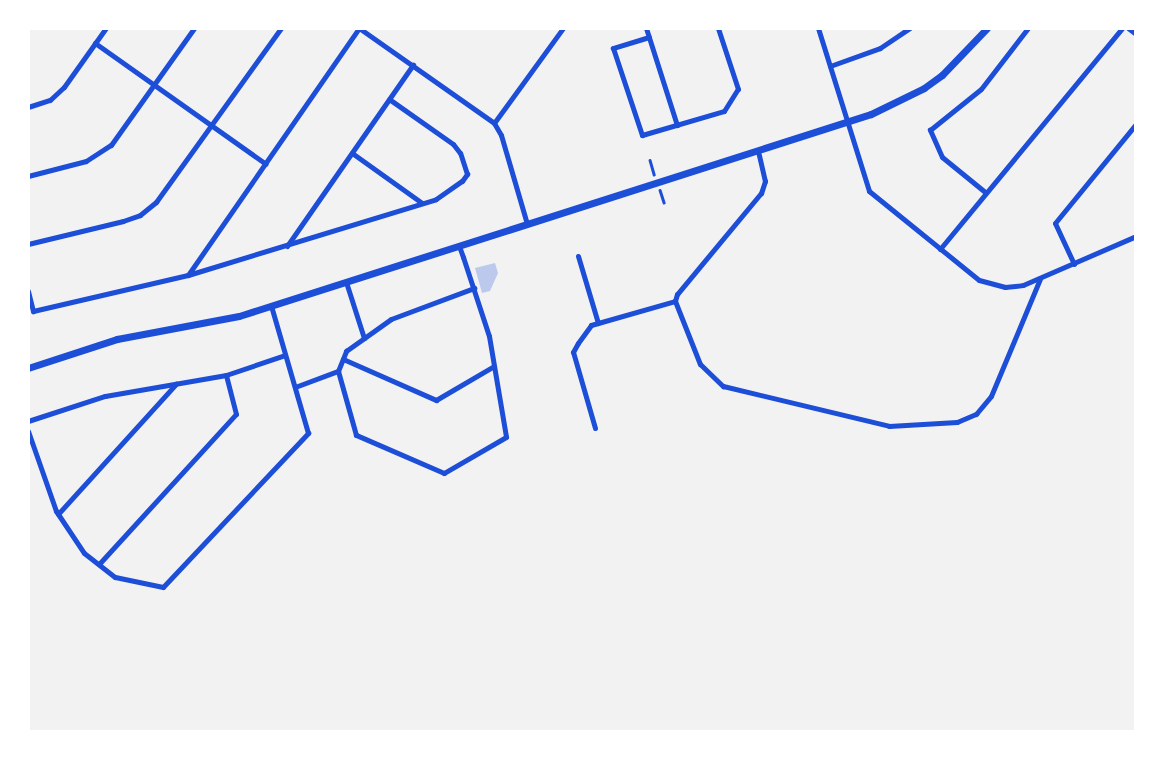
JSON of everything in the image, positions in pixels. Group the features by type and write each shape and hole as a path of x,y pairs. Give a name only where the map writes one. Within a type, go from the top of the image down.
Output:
{"street":[{"path":"28,107 57,94 106,28"},
{"path":"28,176 86,160 111,145 194,28"},
{"path":"28,244 141,215 156,202 281,28"},
{"path":"188,275 359,28 494,123 527,224"},
{"path":"494,123 563,28"},
{"path":"646,28 677,125"},
{"path":"649,37 614,48 642,135 724,111 738,89 718,28"},
{"path":"818,28 869,191 987,284 1016,286 1040,279 1136,236"},
{"path":"830,66 880,48 911,28"},
{"path":"28,368 117,339 229,318 271,306 758,151 894,104 942,75 987,28"},
{"path":"985,192 942,157 930,130 981,89 1028,28"},
{"path":"940,249 1122,28"},
{"path":"1128,28 1136,34"},
{"path":"95,43 266,164"},
{"path":"287,246 413,65"},
{"path":"28,290 33,311 188,275 436,199 462,181 467,168 453,144 389,99"},
{"path":"1074,264 1055,223 1136,124"},
{"path":"758,151 765,181 761,193 677,294 675,301 700,364 726,388 889,426 943,423 971,418 987,402 1040,279"},
{"path":"352,153 422,203"},
{"path":"459,246 474,288 489,336 506,437 444,473 356,435 338,371 346,351 391,319 474,288"},
{"path":"578,256 597,323"},
{"path":"346,282 363,338"},
{"path":"595,428 573,352 591,326 597,323 675,301"},
{"path":"28,431 58,514 85,553 115,577 163,587 308,433 271,306"},
{"path":"28,421 105,396 226,375 285,355"},
{"path":"343,359 436,400 494,366"},
{"path":"295,387 338,371"},
{"path":"99,564 236,414 226,375"},
{"path":"58,514 176,384"}],"building":[{"path":"495,263 498,273 490,291 482,293 475,268"}]}
